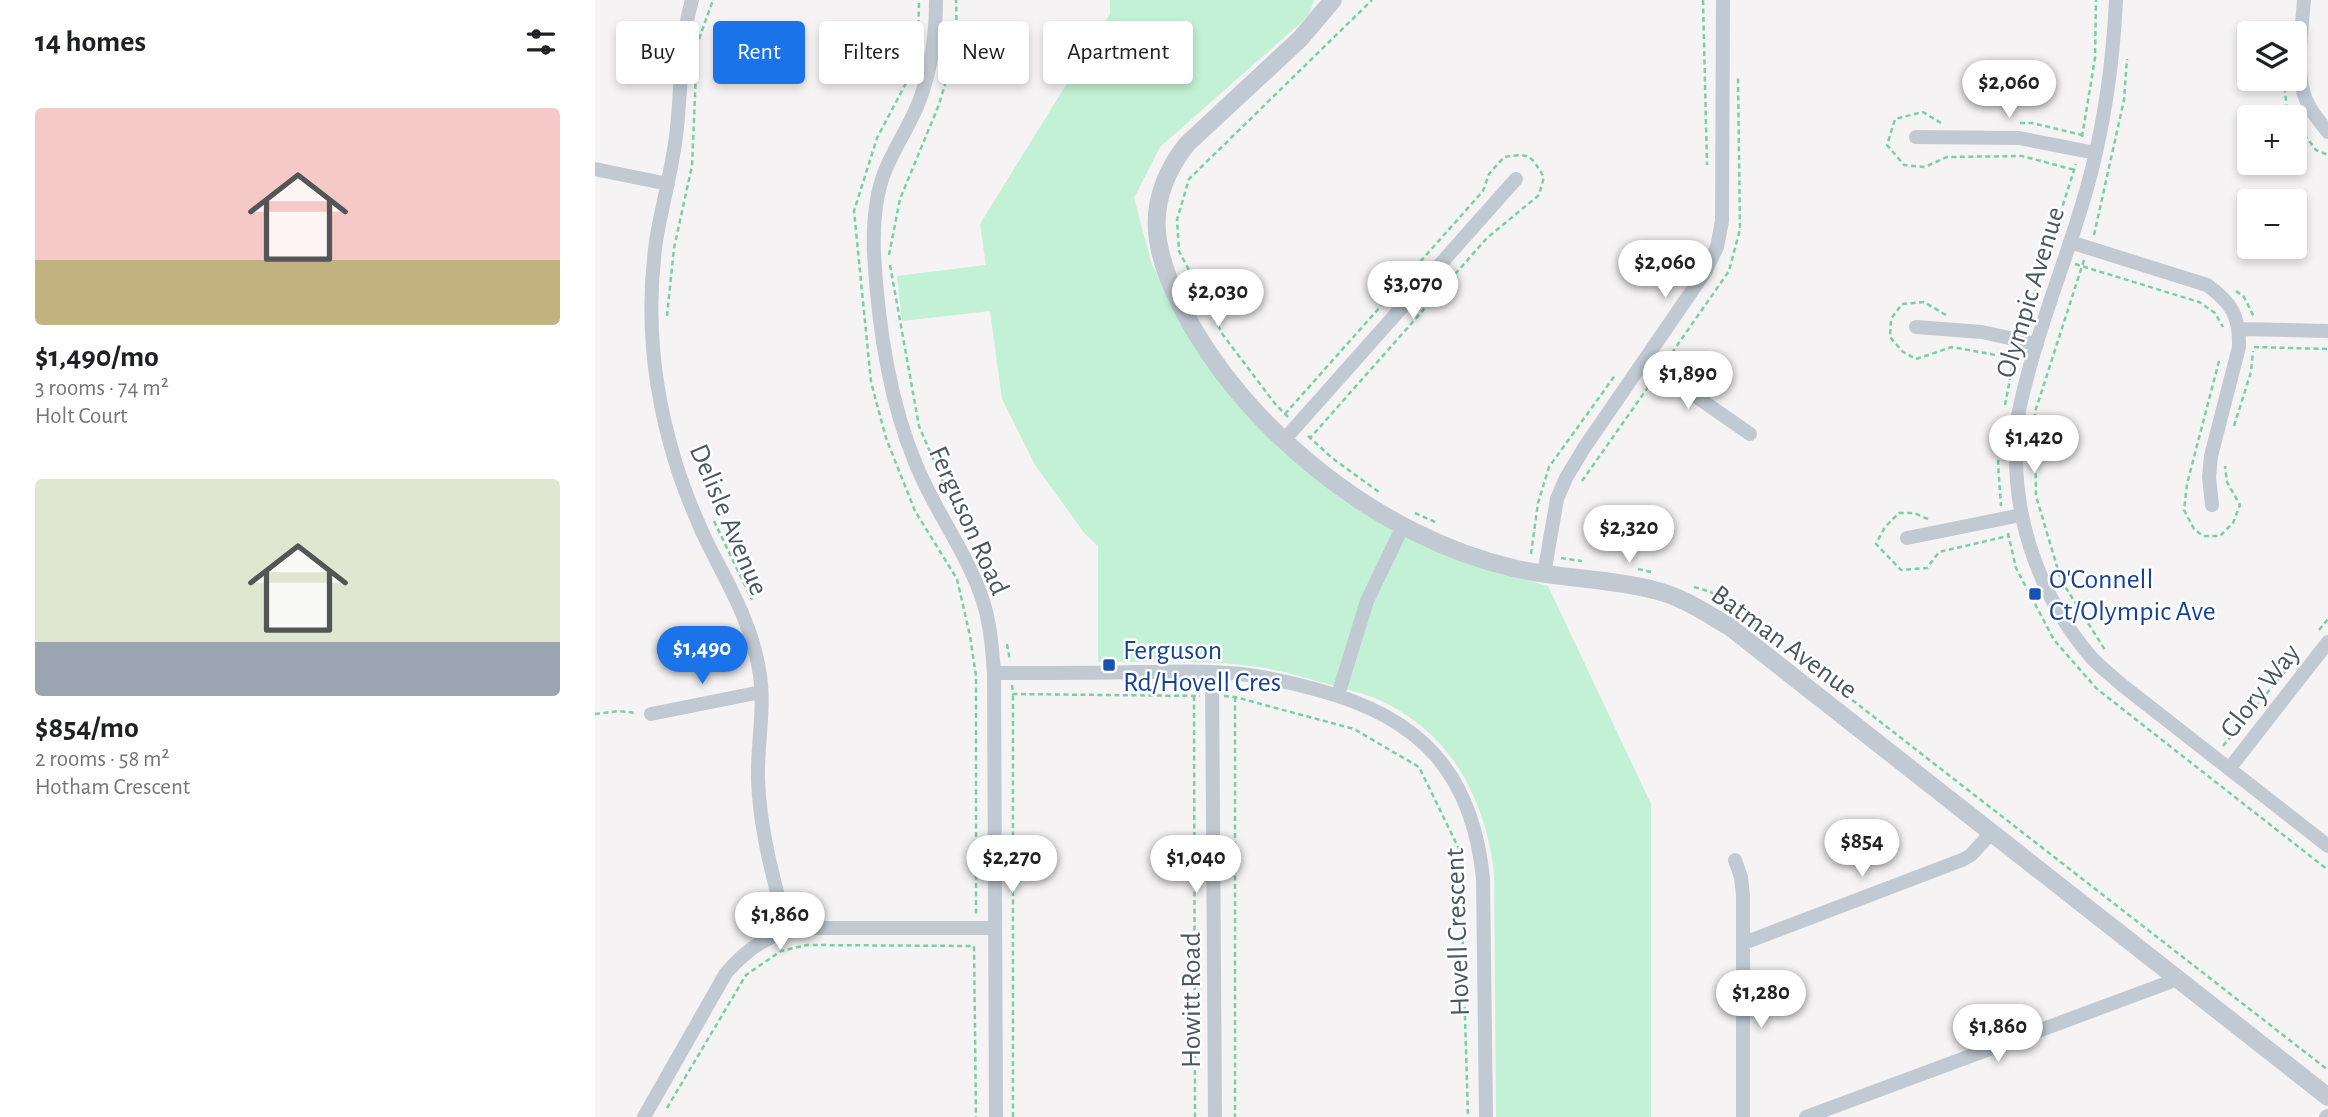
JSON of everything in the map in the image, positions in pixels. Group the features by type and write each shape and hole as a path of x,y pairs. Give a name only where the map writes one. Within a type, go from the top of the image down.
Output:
{"street":[{"name":"Delisle Avenue","path":"692,0 681,52 676,135 657,235 652,322 655,373 663,418 689,502 742,609 760,675 758,781 762,824 787,930"},
{"name":"Ferguson Road","path":"936,0 936,29 931,63 919,100 885,172 875,213 874,253 889,374 901,420 929,495 967,562 981,596 991,636 995,673 996,1117"},
{"name":"Batman Avenue","path":"1306,32 1319,11 1321,0"},
{"name":"Batman Avenue","path":"1333,0 1306,32 1187,144 1172,164 1162,187 1157,210 1156,235 1161,259 1186,315 1237,389 1284,440 1315,468 1367,505 1406,518 1472,555 1510,567 1545,565 1657,590 1693,605 1730,627 2328,1097"},
{"name":"Batman Avenue","path":"1306,32 1325,23 1346,0"},
{"path":"1545,565 1557,499 1566,478 1705,272 1717,247 1722,221 1723,0"},
{"name":"Olympic Avenue","path":"2116,0 2108,78 2096,153 2037,344 2016,424 2016,473 2021,515 2040,575 2065,621 2092,657 2122,685 2233,763 2328,846"},
{"path":"2304,0 2301,70 2304,95 2318,121 2328,131"},
{"path":"1916,137 2019,138 2096,153"},
{"path":"595,169 668,184"},
{"path":"1284,440 1516,179"},
{"path":"2070,242 2207,285 2221,295 2247,329"},
{"path":"1916,327 1982,332 2037,344"},
{"path":"2247,329 2328,331"},
{"path":"2212,505 2209,477 2211,456 2239,348 2247,329"},
{"path":"1645,361 1750,434"},
{"path":"1907,538 2021,515"},
{"path":"1338,695 1367,601 1406,518"},
{"name":"Glory Way","path":"2233,763 2324,636"},
{"name":"Hovell Crescent","path":"995,673 1212,672 1278,680 1338,695 1370,707 1416,736 1453,778 1466,801 1476,831 1483,878 1486,1117"},
{"name":"Howitt Road","path":"1212,672 1215,1117"},
{"path":"651,714 761,692"},
{"path":"1744,943 1962,860 1972,855 1992,832"},
{"path":"1735,860 1743,895 1743,1117"},
{"path":"643,1117 726,973 744,953 762,940 787,930 805,928 995,928"},
{"path":"1806,1117 2178,979"}],"path":[{"path":"699,41 713,0"},
{"path":"954,510 919,426 888,258 900,199 938,107 957,46 956,0"},
{"path":"1372,0 1189,179 1177,220 1179,251 1223,335 1276,405 1332,458 1385,496"},
{"path":"1703,0 1707,177"},
{"path":"2004,413 2013,358 2075,170 2095,58 2096,0"},
{"path":"2111,660 2061,580 2036,496 2035,412 2095,233 2125,100 2127,50"},
{"path":"666,324 674,248 692,166 696,84"},
{"path":"2307,138 2316,150 2328,155"},
{"path":"2048,256 2199,302 2215,313 2224,329"},
{"path":"2232,436 2251,372 2254,347 2247,329 2254,317 2244,297 2235,290"},
{"path":"2254,347 2328,349"},
{"path":"2220,358 2187,484 2184,510 2195,529 2203,536 2220,536 2233,523 2240,505 2227,481 2224,461"},
{"path":"1585,562 1545,565 1531,554 1538,503 1549,467 1622,366"},
{"path":"2001,438 1999,463 2004,518 2016,568 2054,640 2097,689 2328,870"},
{"path":"712,517 754,604"},
{"path":"1406,518 1441,525"},
{"path":"1633,568 1658,575"},
{"path":"1684,583 1710,592 1752,622 2328,1070"},
{"path":"2324,636 2328,619"},
{"path":"1007,643 1013,694 1013,1117"},
{"path":"2233,763 2223,746 2302,651"},
{"path":"1013,694 1235,696 1354,729 1419,767 1461,851 1468,1117"},
{"path":"1194,696 1195,1117"},
{"path":"1235,696 1235,1117"},
{"path":"595,714 619,711 651,714"},
{"path":"661,1117 745,975 781,951 807,945 974,946 976,1117"}],"green space":[{"path":"1110,0 1314,0 1304,20 1160,147 1134,198 1152,265 1214,373 1284,453 1368,516 1472,565 1548,586 1651,804 1651,1117 1496,1117 1494,871 1481,816 1471,790 1457,766 1441,745 1421,726 1398,710 1357,692 1285,672 1238,664 1098,662 1098,546 1085,534 1035,465 1002,399 990,311 902,321 897,276 986,265 980,224 1067,84 1193,84 1193,21 1106,21 1110,14"}],"place":[{"name":"O'Connell Ct/Olympic Ave","path":"2035,594"},
{"name":"Ferguson Rd/Hovell Cres","path":"1109,665"}]}
